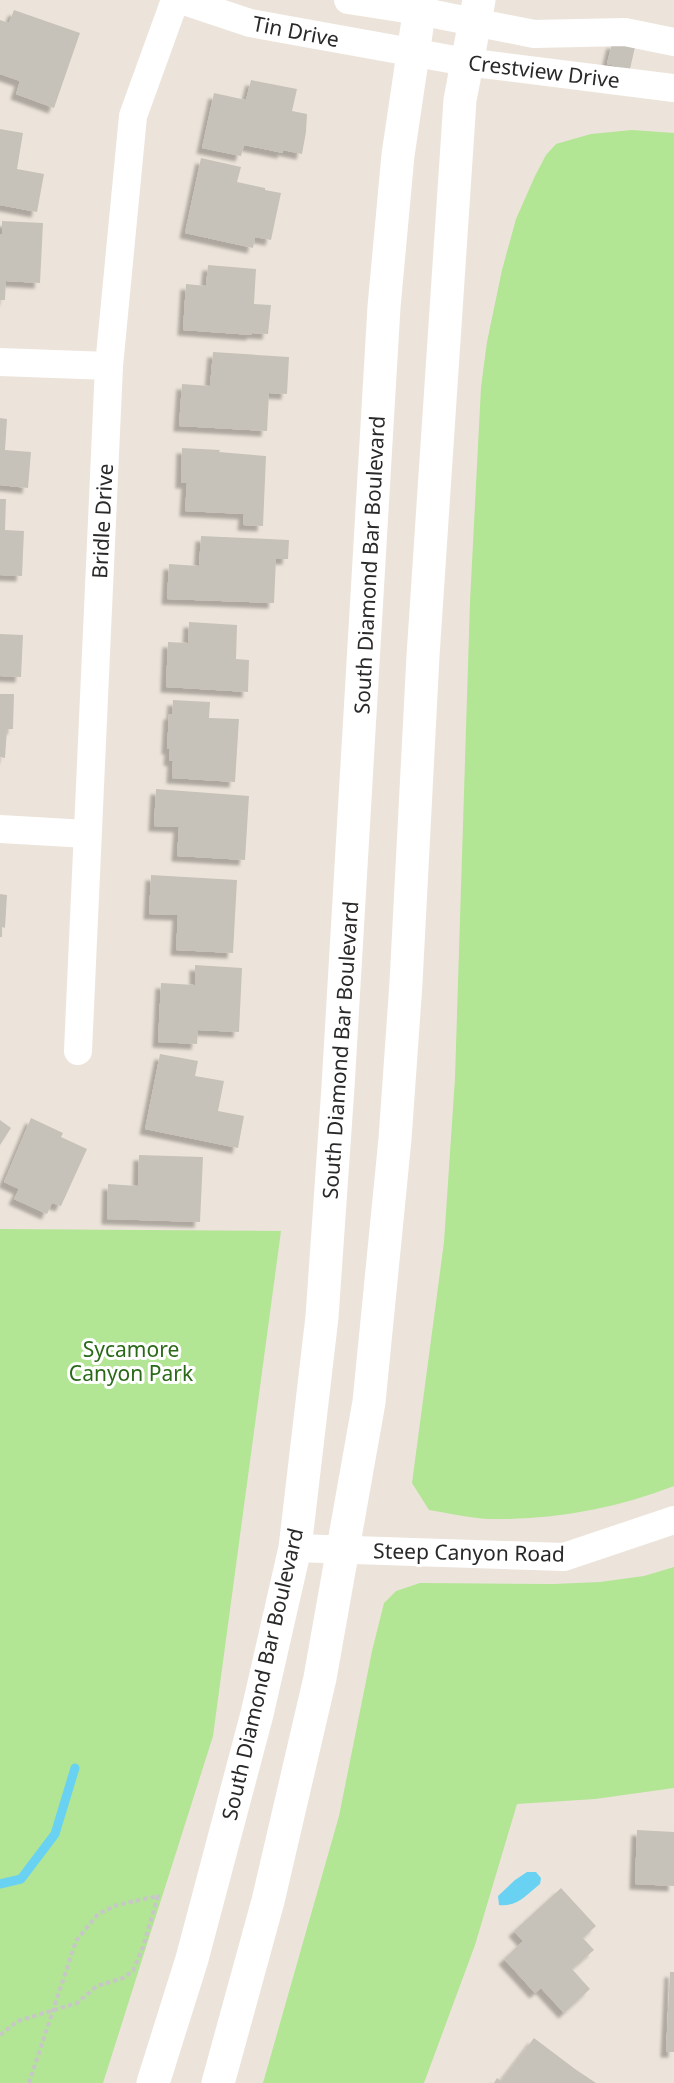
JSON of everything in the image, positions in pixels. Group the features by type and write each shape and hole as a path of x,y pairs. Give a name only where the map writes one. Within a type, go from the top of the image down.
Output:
{"main road":[{"name":"South Diamond Bar Boulevard","path":"153,2083 192,1959 257,1714 295,1548 324,1294 349,920 384,307 398,155 420,6"},
{"path":"218,2083 268,1901 320,1678 369,1402 395,1139 460,100 477,11"}],"street":[{"name":"Bridle Drive","path":"78,1051 110,366 133,116 175,0"},
{"name":"Tin Drive","path":"181,0 250,23 414,52"},
{"name":"Tin Drive","path":"348,0 477,11"},
{"name":"Crestview Drive","path":"477,11 534,34 625,32 674,42"},
{"name":"Crestview Drive","path":"414,52 466,62 674,88"},
{"path":"0,362 110,366"},
{"path":"0,829 87,834"},
{"name":"Steep Canyon Road","path":"295,1548 564,1557 674,1520"}],"path":[{"path":"0,2035 18,2021 53,2010 77,2003 97,1986 123,1978 132,1971 143,1947 158,1896 117,1905 98,1914 76,1941 53,2010 29,2083"}],"green space":[{"path":"632,130 674,133 674,1486 629,1501 583,1512 513,1519 466,1517 429,1510 412,1483 444,1242 455,1078 470,602 481,387 487,342 502,270 516,219 546,155 556,144 591,134"},
{"name":"Sycamore Canyon Park","path":"0,1229 281,1231 213,1736 103,2083 0,2083"},
{"path":"674,1567 674,1788 595,1799 517,1804 475,1945 424,2083 263,2083 339,1816 372,1651 384,1603 396,1591 420,1583 600,1582 644,1576"}],"water":[{"path":"527,1872 536,1872 541,1878 540,1884 517,1902 499,1905 498,1896"}],"building":[{"path":"14,10 80,33 54,108 16,94 20,81 0,74 0,20 9,23"},
{"path":"612,43 635,47 630,69 607,64"},
{"path":"251,80 297,89 292,111 307,114 302,154 283,150 283,153 244,145 241,156 202,148 214,93 246,100"},
{"path":"0,129 23,133 17,169 44,174 37,212 0,205"},
{"path":"201,158 241,167 237,182 281,193 271,240 255,237 253,248 185,233"},
{"path":"2,221 43,223 40,283 6,281 5,300 0,300"},
{"path":"208,265 256,269 254,304 271,305 268,334 183,330 186,284 206,286"},
{"path":"213,352 289,357 287,394 269,393 267,431 179,426 182,384 210,386"},
{"path":"0,418 7,419 5,450 31,452 28,488 0,485"},
{"path":"182,448 266,456 263,526 243,525 244,514 185,511 187,483 181,483"},
{"path":"0,499 6,499 5,530 24,531 22,576 0,575"},
{"path":"201,536 289,540 288,559 276,559 274,603 167,599 169,564 199,566"},
{"path":"189,622 237,625 236,659 249,660 248,692 166,687 168,642 188,643"},
{"path":"0,634 23,635 21,677 0,676"},
{"path":"0,694 14,694 13,729 7,729 5,758 0,757"},
{"path":"173,700 210,702 209,718 239,719 235,782 172,778 173,761 169,760 170,749 167,749 169,714 172,714"},
{"path":"156,789 249,796 245,860 177,856 179,827 154,826"},
{"path":"151,875 237,880 233,953 176,950 178,915 149,914"},
{"path":"0,894 7,895 5,928 2,927 2,937 0,937"},
{"path":"195,965 242,968 239,1032 198,1030 197,1044 158,1042 161,983 195,985"},
{"path":"160,1054 198,1061 195,1076 224,1081 218,1111 244,1116 238,1148 145,1129"},
{"path":"31,1118 63,1133 61,1137 87,1149 61,1206 52,1203 47,1214 14,1199 19,1189 4,1182"},
{"path":"0,1120 11,1128 0,1145"},
{"path":"139,1155 203,1157 200,1222 107,1219 108,1184 138,1186"},
{"path":"637,1830 674,1832 674,1886 635,1884"},
{"path":"561,1888 596,1926 583,1938 594,1950 572,1969 590,1989 564,2013 541,1988 535,1993 504,1959 523,1941 514,1931"},
{"path":"670,1972 674,1972 674,2052 666,2052"},
{"path":"534,2038 596,2083 494,2083 497,2078 501,2081"}],"waterway":[{"path":"0,1884 21,1879 55,1834 75,1768"}]}
